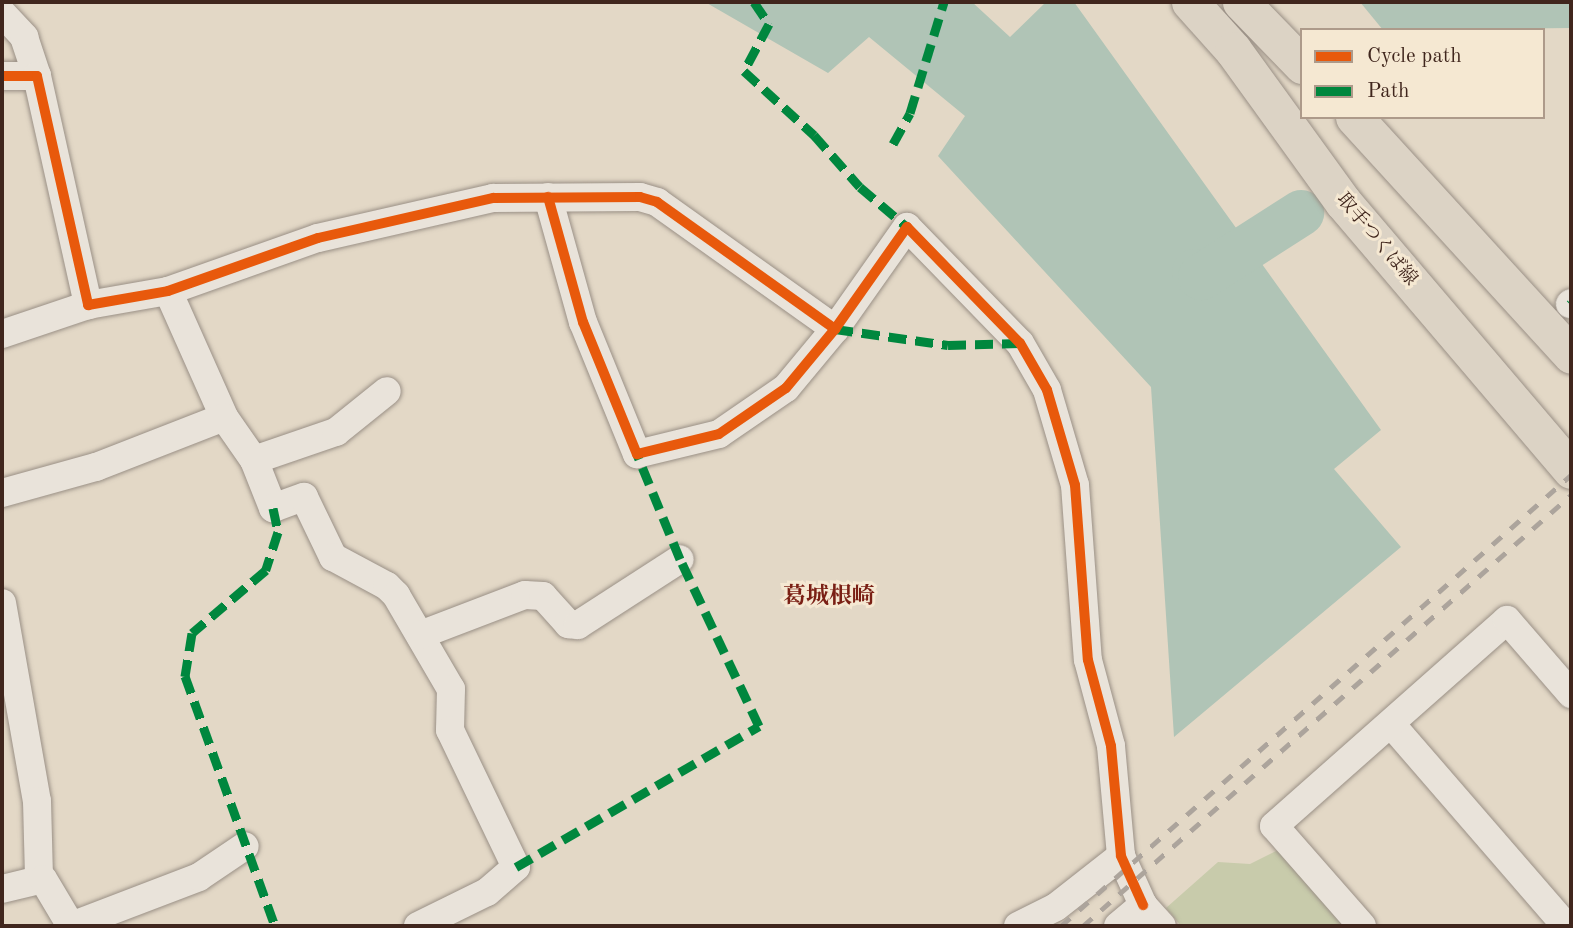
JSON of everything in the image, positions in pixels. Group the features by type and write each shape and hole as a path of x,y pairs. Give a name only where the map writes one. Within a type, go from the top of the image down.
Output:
{"main road":[{"name":"取手つくば線","path":"1190,2 1233,50 1343,202 1571,470"},
{"path":"1241,2 1300,63"},
{"path":"1356,119 1571,355"}],"street":[{"path":"2,13 24,37 37,76 88,305"},
{"path":"2,76 37,76"},
{"path":"2,334 88,305 168,291 318,238 493,198 548,197 640,197 657,202 835,329"},
{"path":"548,197 583,322 637,454 719,434 786,388 835,329 907,226 1020,343 1047,390 1075,485 1082,541 1084,632 1111,746 1121,856 1143,905 1162,926"},
{"path":"168,291 224,417 254,460 273,508 304,497 333,557 387,586 420,635 451,689 450,730 516,867 487,892 418,926"},
{"path":"254,460 336,432 387,391"},
{"path":"2,493 96,467 224,417"},
{"path":"420,635 525,595 543,596 568,624 578,625 680,559"},
{"path":"2,603 10,705 37,801 39,878"},
{"path":"1362,926 1274,826 1507,620 1571,694"},
{"path":"1391,724 1566,926"},
{"path":"39,878 51,887 71,926 199,877 245,846"},
{"path":"1017,926 1056,907 1121,856"},
{"path":"2,889 39,878"},
{"path":"1118,926 1143,905"}],"shaded area":[{"path":"705,2 972,2 1010,37 1046,2 1074,2 1381,430 1334,469 1401,547 1174,737 1151,387 938,156 965,116 869,37 828,73"},
{"path":"1360,2 1571,2 1571,28 1381,28"},
{"path":"1280,849 1347,926 1181,926 1166,908 1218,862 1250,864"}],"waterway":[{"path":"1195,272 1201,277 1301,213"}],"railway":[{"path":"1061,926 1571,475"},
{"path":"1083,926 1571,495"}],"marked path":[{"path":"754,2 769,24 744,71 814,135 860,187 907,227"},
{"path":"893,144 910,113 944,2"},
{"path":"835,329 948,345 1020,343"},
{"path":"516,867 759,726 680,559 637,454"},
{"path":"273,508 278,532 266,570 192,633 185,676 275,926"}],"cycle path":[{"path":"2,76 37,76 88,305 168,291 318,238 493,198 640,197 657,202 835,329"},
{"path":"548,197 583,322 637,454 719,434 786,388 835,329 907,227 1020,343 1047,390 1075,485 1088,660 1111,746 1121,856 1143,905"}],"district":[{"name":"葛城根崎","path":"829,597"}]}
